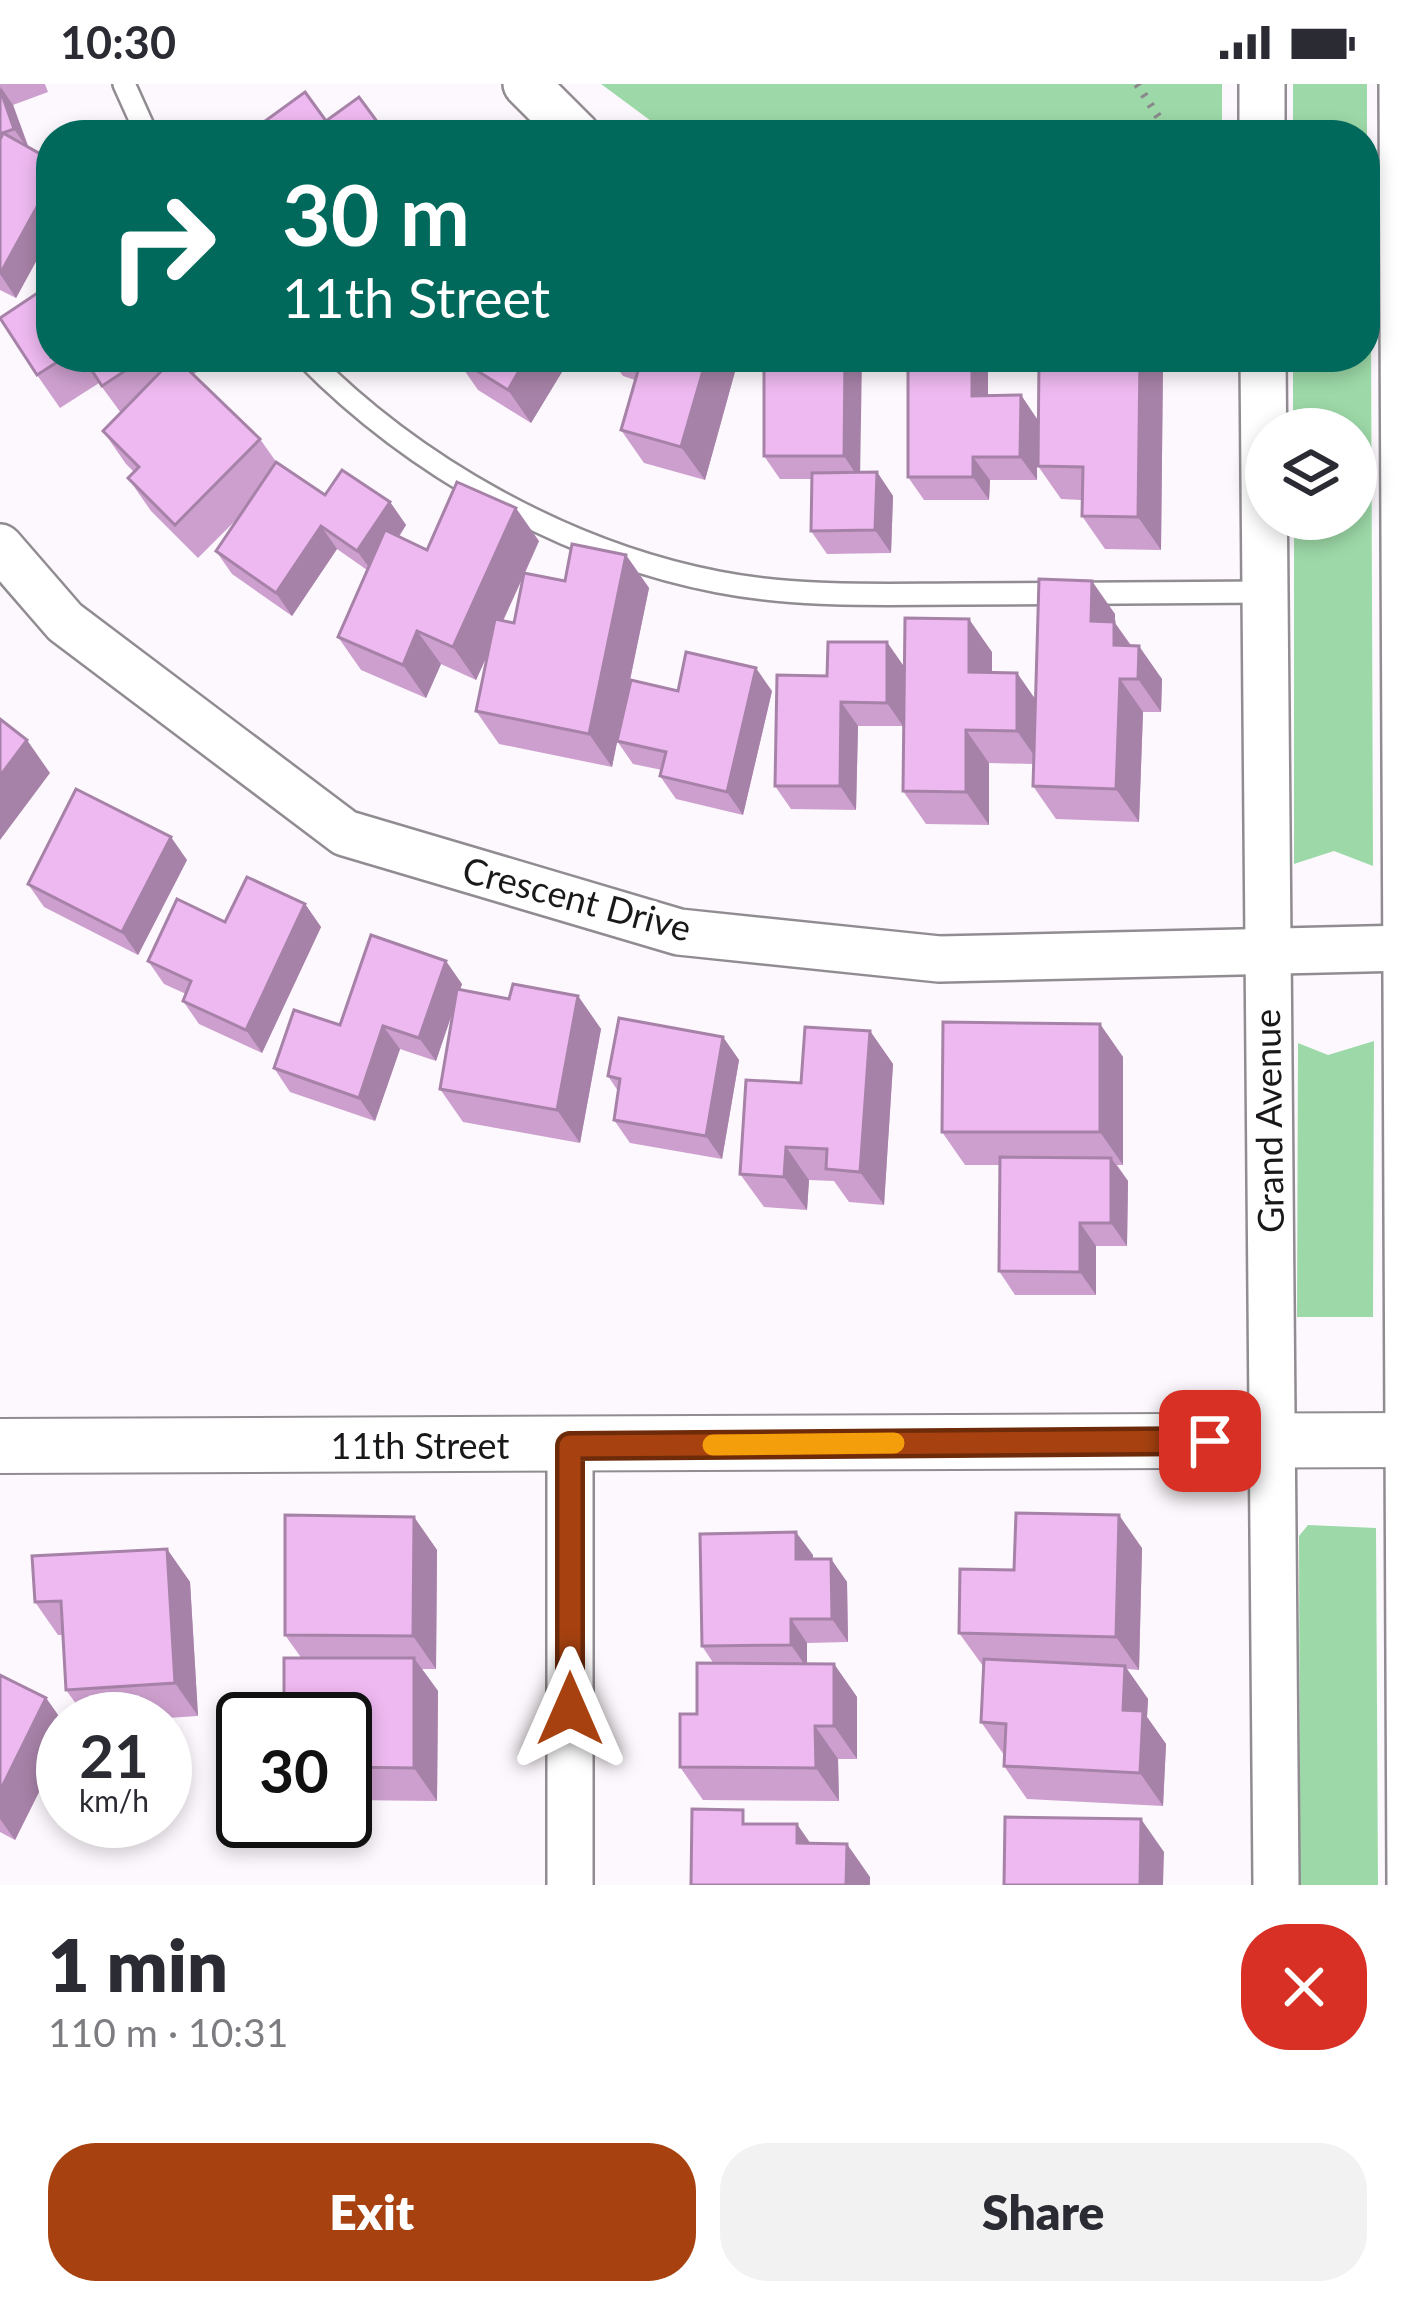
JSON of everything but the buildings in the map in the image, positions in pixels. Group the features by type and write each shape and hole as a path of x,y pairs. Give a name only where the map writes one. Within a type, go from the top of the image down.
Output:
{"street":[{"path":"526,84 562,120"},
{"path":"1262,84 1262,120"},
{"path":"1402,84 1384,259 1407,948 1410,1885"},
{"name":"Grand Avenue","path":"1263,372 1276,1885"},
{"name":"Crescent Drive","path":"0,547 64,622 345,833 679,932 939,959 1407,948"},
{"name":"11th Street","path":"0,1446 1412,1440"},
{"path":"570,1446 570,1885"}],"lane":[{"path":"124,84 140,120"},
{"path":"323,372 371,415 469,482 621,558 680,573 819,595 1267,592"}],"path":[{"path":"1137,84 1160,120"}],"green space":[{"path":"601,84 1222,84 1222,120 650,120"},
{"path":"1293,84 1367,84 1367,120 1293,120"},
{"path":"1293,372 1371,372 1371,408 1293,408"},
{"path":"1294,540 1372,540 1373,866 1334,851 1294,864"},
{"path":"1374,1041 1373,1317 1297,1317 1298,1043 1328,1055"},
{"path":"1308,1525 1376,1528 1378,1885 1300,1885 1299,1536"}],"slow traffic":[{"path":"713,1445 894,1443"}],"route":[{"path":"570,1709 570,1446 1210,1441"}]}
